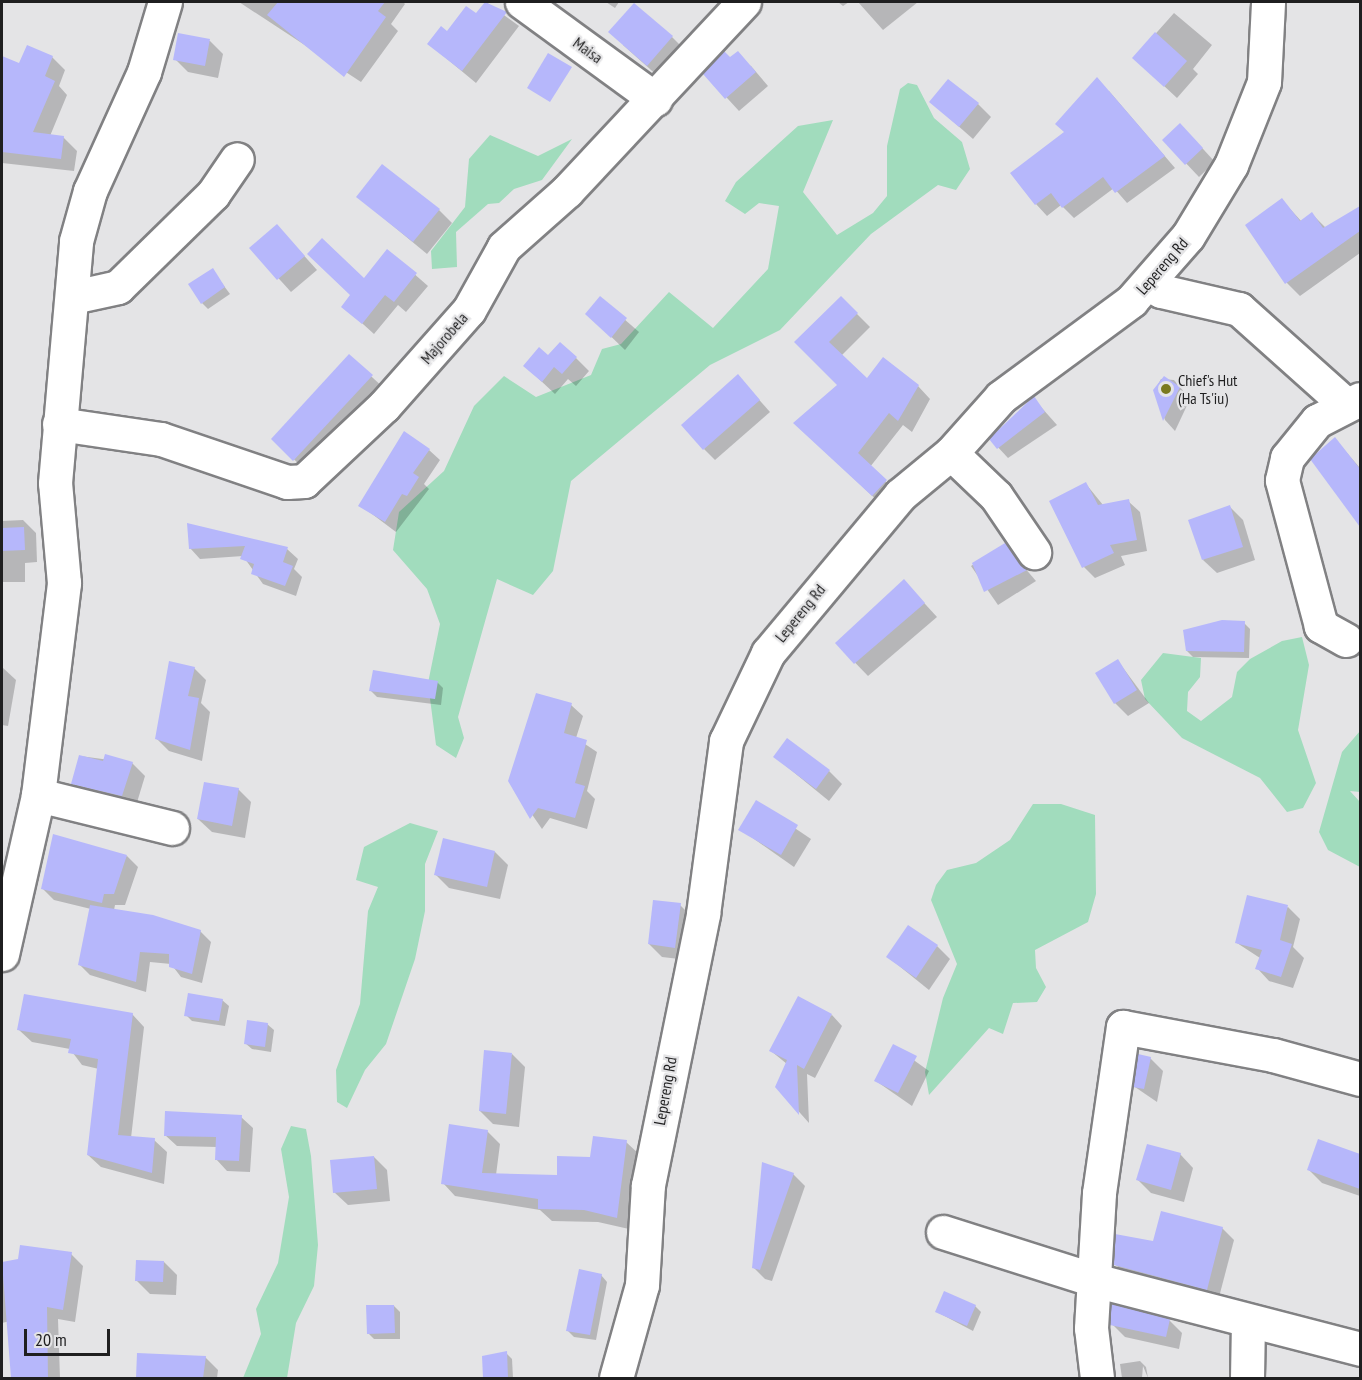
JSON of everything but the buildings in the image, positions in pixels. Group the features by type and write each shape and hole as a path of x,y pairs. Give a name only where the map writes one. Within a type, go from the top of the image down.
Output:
{"street":[{"path":"2,954 38,795 64,583 55,483 73,297 76,241 90,190 144,72 165,2"},
{"name":"Maisa","path":"522,2 655,99"},
{"name":"Majorobela","path":"59,424 161,439 287,482 304,481 384,406 469,310 504,248 655,99 744,2"},
{"name":"Lepereng Rd","path":"616,1378 642,1285 648,1185 703,914 726,741 768,653 900,495 951,453 1001,397 1150,282 1188,236 1231,165 1264,82 1268,2"},
{"path":"73,297 118,286 213,194 237,159"},
{"path":"1150,282 1161,291 1239,309 1352,401 1317,421 1287,458 1282,480 1321,626 1346,640"},
{"path":"951,453 996,496 1034,552"},
{"path":"38,795 172,828"},
{"path":"1096,1378 1094,1280 1099,1193 1124,1027 1273,1055 1360,1080"},
{"path":"943,1232 1094,1280 1199,1304 1248,1323 1360,1350"},
{"path":"1247,1378 1248,1323"}],"green space":[{"path":"908,83 917,85 934,118 962,142 970,169 956,190 938,185 871,234 780,330 710,365 571,481 553,571 533,595 497,579 458,717 464,738 456,758 436,745 428,683 440,624 427,589 393,550 399,512 444,471 474,406 504,376 536,397 591,375 602,349 621,344 669,292 713,328 768,269 779,206 759,203 745,214 725,201 736,182 798,126 833,120 803,192 837,235 873,213 887,196 887,146 900,89"},
{"path":"490,135 538,156 572,139 542,180 514,189 499,203 488,204 456,232 457,267 432,269 431,251 465,207 469,159"},
{"path":"1302,637 1309,665 1298,730 1316,783 1303,808 1287,812 1260,778 1182,738 1145,699 1141,680 1163,653 1201,658 1200,677 1188,692 1187,711 1201,721 1232,697 1237,672 1250,659 1282,641"},
{"path":"1360,731 1360,792 1350,791 1360,802 1360,867 1328,850 1319,832 1342,752"},
{"path":"1033,804 1061,804 1095,815 1096,894 1088,922 1035,950 1036,968 1046,987 1037,1002 1013,1003 1003,1034 989,1028 929,1095 925,1072 943,998 957,964 931,900 936,885 947,870 976,863 1010,840"},
{"path":"410,823 438,831 425,864 425,911 415,959 386,1044 365,1070 347,1108 337,1102 336,1070 360,1004 368,911 378,887 356,880 364,847"},
{"path":"291,1126 306,1129 311,1156 318,1245 314,1286 296,1323 287,1378 243,1378 261,1334 256,1309 278,1263 289,1197 281,1149"}],"place":[{"name":"Chief's Hut (Ha Ts'iu)","path":"1166,389"}]}
